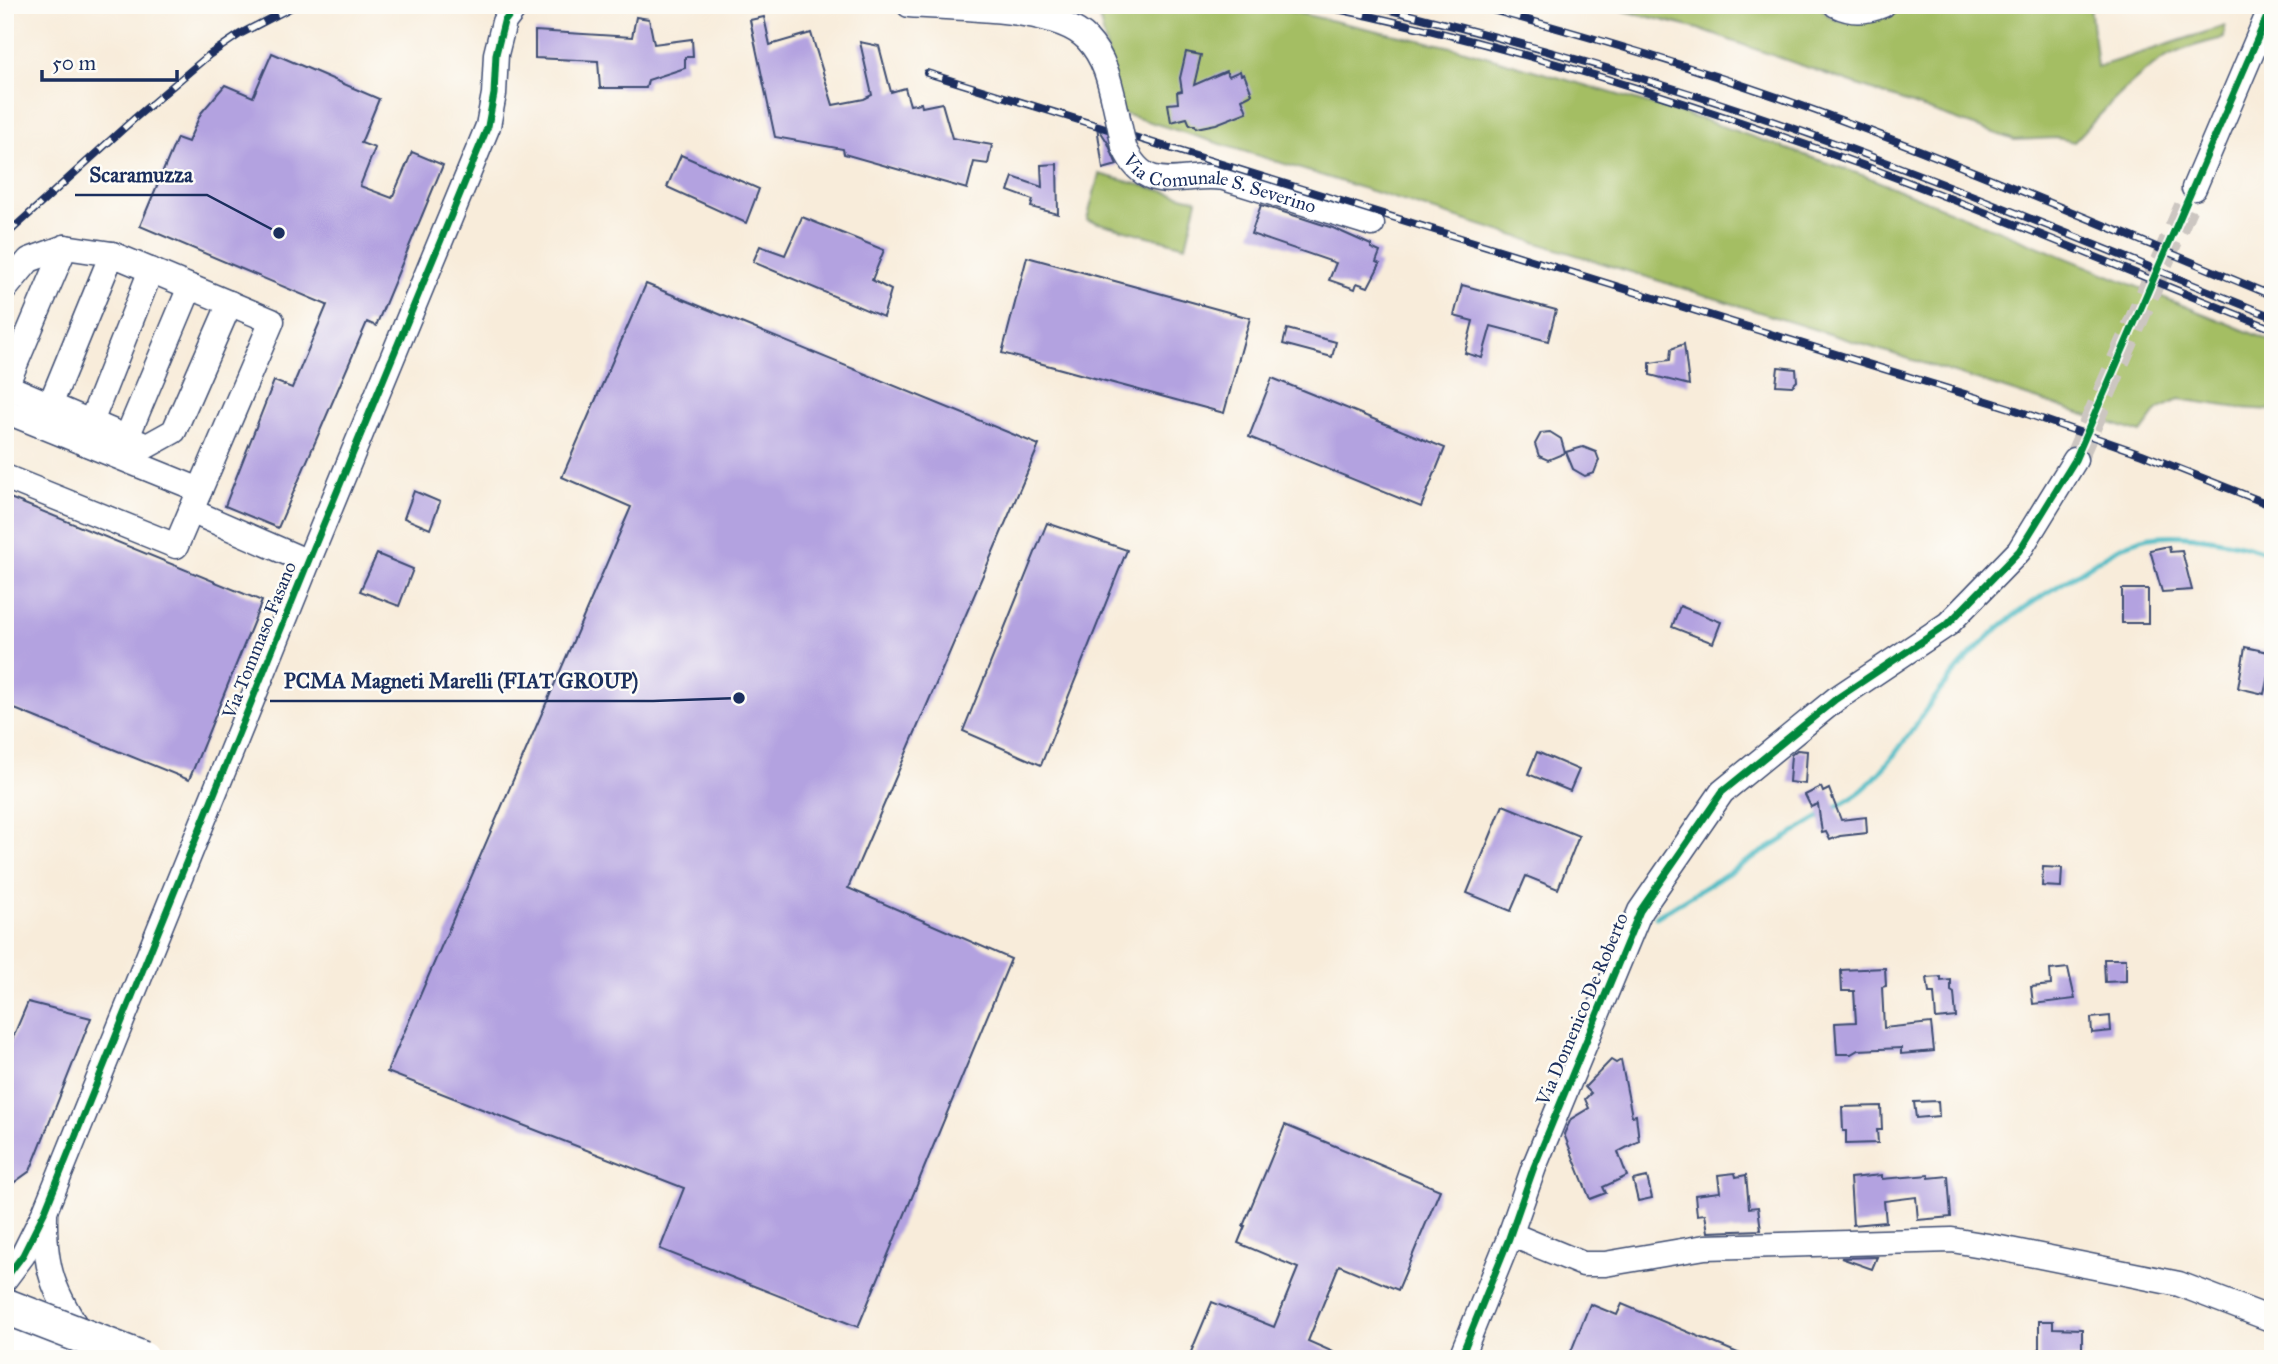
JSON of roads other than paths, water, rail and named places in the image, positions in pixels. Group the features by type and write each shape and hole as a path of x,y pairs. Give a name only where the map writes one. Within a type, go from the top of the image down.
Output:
{"highway":[{"path":"5,1306 142,1359"},
{"path":"5,1340 55,1359"}],"street":[{"name":"Via Tommaso Fasano","path":"5,1279 23,1255 45,1211 307,562 488,126 494,94 496,54 504,22 517,5"},
{"name":"Via Comunale S. Severino","path":"909,5 1032,14 1074,27 1089,41 1107,70 1129,159 1154,178 1173,181 1210,176 1224,178 1372,224"},
{"path":"1836,5 1859,12 1883,5"},
{"path":"2194,188 2272,5"},
{"path":"65,247 6,386 147,446 174,431 230,303"},
{"path":"5,289 29,260 65,247 111,254 272,321 176,546 5,477"},
{"path":"50,405 111,254"},
{"path":"91,422 151,270"},
{"path":"127,437 190,287"},
{"path":"5,411 195,500 307,562"},
{"name":"Via Domenico De Roberto","path":"1460,1359 1534,1167 1640,911 1722,792 1836,699 1948,624 2020,551 2075,460"},
{"name":"Via Tommaso Fasano","path":"45,1211 45,1250 49,1273 62,1303 99,1355"},
{"path":"1510,1234 1583,1264 1605,1264 1705,1247 1952,1240 2179,1284 2273,1320"},
{"path":"5,1320 99,1355"}],"waterway":[{"path":"1656,917 1856,795 1881,771 1943,687 1983,643 2025,608 2113,551 2134,541 2171,535 2216,540 2273,555"}],"tunnel":[{"path":"2075,460 2194,188"}],"railway":[{"path":"5,236 209,55 240,34 296,5"},
{"path":"1318,5 1457,37 1595,75 1731,119 1917,185 2273,329"},
{"path":"1370,5 1559,54 1813,135 2273,317"},
{"path":"1473,5 1664,60 1840,120 2026,193 2273,296"},
{"path":"927,73 2010,408 2142,454 2273,506"}],"place":[{"name":"Scaramuzza","path":"279,233"},
{"name":"PCMA Magneti Marelli (FIAT GROUP)","path":"739,698"}]}
